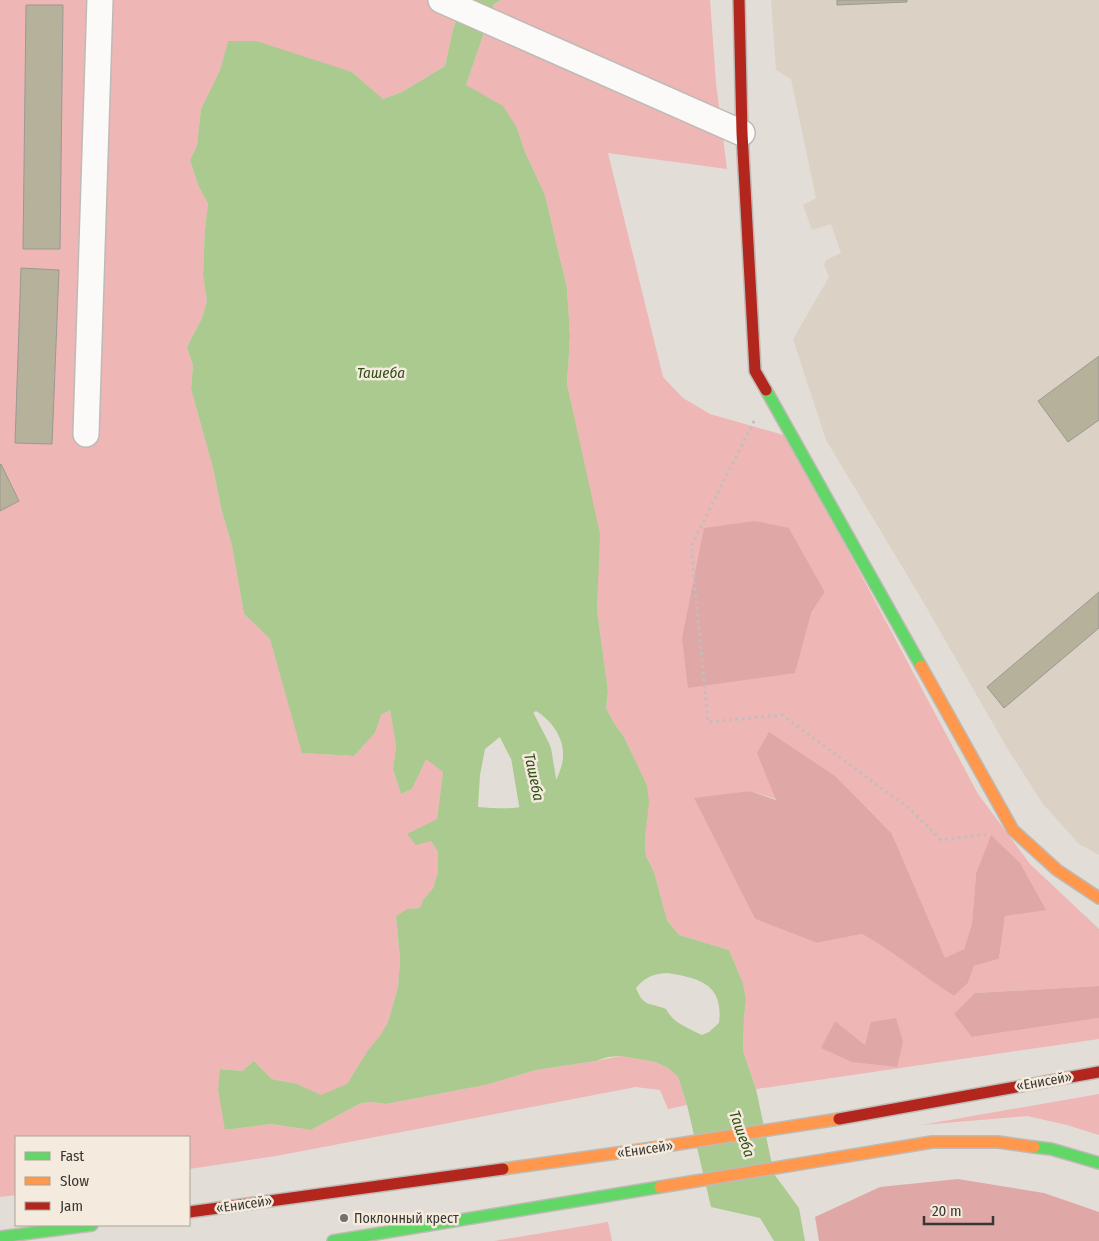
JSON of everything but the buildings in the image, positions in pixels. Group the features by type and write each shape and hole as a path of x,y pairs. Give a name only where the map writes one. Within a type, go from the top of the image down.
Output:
{"main road":[{"path":"739,0 742,132 755,371 1013,830 1057,870 1099,898"},
{"name":"«Енисей»","path":"190,1212 646,1149 838,1119 1099,1072"},
{"path":"333,1241 932,1142 998,1142 1051,1149 1099,1163"},
{"path":"0,1237 84,1226"}],"street":[{"path":"86,434 100,0"},
{"path":"444,2 742,132"}],"path":[{"path":"756,419 692,546 708,722 782,715 910,809 941,840 1013,830"}],"shaded area":[{"path":"0,0 464,0 453,29 445,66 402,92 383,99 352,72 228,41 220,70 201,109 197,145 190,160 198,185 208,204 203,275 207,301 202,318 187,347 193,365 191,389 232,546 244,614 270,639 303,753 354,756 375,733 381,715 390,710 396,746 393,771 401,794 412,789 426,758 443,772 437,819 427,825 431,841 438,852 438,872 433,888 423,900 420,908 407,909 396,916 400,959 398,987 388,1022 380,1037 368,1050 347,1084 321,1096 297,1084 272,1079 254,1061 242,1071 220,1069 226,1130 271,1124 311,1130 361,1103 386,1104 485,1085 536,1070 621,1056 655,1062 668,1068 678,1077 687,1105 668,1109 660,1090 636,1087 276,1156 190,1169 190,1136 15,1136 15,1195 0,1197"},
{"path":"501,0 710,0 716,83 727,169 608,153 663,377 683,398 710,414 787,436 978,794 1030,864 1099,929 1099,986 975,993 972,1037 1099,1018 1099,1039 756,1089 743,1051 746,1000 743,983 729,950 679,935 667,920 654,872 646,856 647,785 624,737 606,708 608,691 597,610 599,534 567,384 570,336 567,288 545,195 525,152 517,128 466,85 494,4","holes":["789,528 825,592 811,613","750,791 892,834 945,959 964,949 972,923 976,874 1005,916 999,959 974,966 968,983 954,996 862,934 817,943 755,919 695,799","835,1021 865,1045 871,1027 897,1067 822,1048"]},
{"path":"771,0 1099,0 1099,855 1079,844 1043,804 1007,748 921,598 826,440 793,339 829,277 824,265 826,260 841,253 831,224 812,230 803,205 816,198 791,79 776,70"},
{"path":"755,521 789,528 825,592 811,613 795,673 688,688 682,638 704,528"},
{"path":"769,732 835,776 892,834 945,958 964,949 972,923 976,874 991,835 1020,863 1046,910 1005,916 999,959 974,966 968,983 954,996 886,948 862,934 817,943 755,919 694,798 750,791 776,800 757,753"},
{"path":"1099,986 1099,1018 972,1037 954,1014 975,993"},
{"path":"896,1018 903,1042 897,1067 852,1062 821,1048 835,1021 865,1045 871,1022"},
{"path":"1099,1094 1099,1135 1067,1125 1027,1116 921,1125"},
{"path":"958,1179 1044,1193 1099,1212 1099,1241 819,1241 815,1217 880,1187"},
{"path":"608,1222 612,1241 494,1241"}],"water":[{"name":"Ташеба","path":"464,0 501,0 494,4 466,85 503,106 517,128 525,152 545,195 567,288 570,336 567,384 600,534 597,610 608,691 606,708 624,737 647,785 649,802 645,838 646,856 654,872 667,920 679,935 729,950 743,983 746,1000 743,1051 756,1089 774,1174 799,1208 805,1241 774,1241 760,1218 711,1207 687,1105 678,1077 668,1068 655,1062 621,1056 608,1057 596,1061 536,1070 485,1085 386,1104 361,1103 311,1130 271,1124 225,1130 218,1089 220,1069 242,1071 254,1061 272,1079 297,1084 321,1095 347,1084 368,1050 380,1036 388,1022 398,987 400,959 396,916 407,909 420,908 423,900 433,888 438,872 438,852 431,841 416,845 407,834 437,819 443,772 426,759 412,789 401,794 393,770 396,746 390,710 381,715 375,733 354,756 302,753 270,639 244,614 232,546 191,389 193,365 187,347 202,318 207,301 203,275 208,204 198,185 190,160 197,145 201,109 220,70 228,41 256,41 352,72 383,99 402,92 445,66 453,29","holes":["536,711 558,733 563,748 561,769 547,800 529,806 513,808 478,807 480,775 485,749 513,726","667,973 689,977 707,985 713,991 720,1010 719,1023 709,1032 702,1035 691,1030 677,1022 666,1009 645,1002 642,999 636,988 639,984 650,977"]}],"waterway":[{"name":"Ташеба","path":"490,673 531,753 549,860"}],"traffic: fast":[{"path":"766,390 921,666"},
{"path":"1034,1147 1051,1149 1099,1163"},
{"path":"333,1241 660,1187"},
{"path":"0,1237 84,1226"}],"traffic: slow":[{"path":"921,666 1013,830 1057,870 1099,898"},
{"path":"503,1169 839,1119"},
{"path":"660,1187 932,1142 998,1142 1034,1147"}],"traffic: jam":[{"path":"739,0 742,133 755,371 766,390"},
{"path":"839,1119 1099,1072"},
{"path":"190,1212 503,1169"}],"place":[{"name":"Поклонный крест","path":"344,1218"}]}
